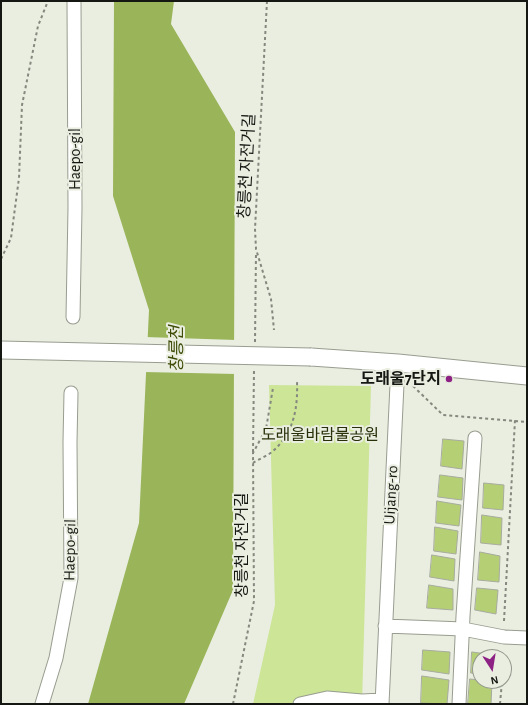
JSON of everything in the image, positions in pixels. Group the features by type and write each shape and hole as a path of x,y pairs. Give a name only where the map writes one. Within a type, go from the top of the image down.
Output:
{"main road":[{"path":"1,350 311,357 527,376"}],"street":[{"name":"Haepo-gil","path":"73,317 75,208 74,1"},
{"name":"Uijang-ro","path":"382,702 398,364"},
{"name":"Haepo-gil","path":"42,704 56,658 71,578 71,393"},
{"path":"459,704 475,438"},
{"path":"385,626 463,629 504,637 527,638"},
{"path":"300,704 327,698 382,702"}],"path":[{"path":"1,259 11,238 19,178 22,105 38,26 48,1"},
{"name":"창릉천 자전거길","path":"267,1 255,228 256,249 272,298 274,330"},
{"path":"253,463 272,452 286,436 296,412 297,381"},
{"path":"413,386 443,415 527,422"},
{"name":"창릉천 자전거길","path":"233,704 254,601 253,453 266,429 273,388"},
{"path":"504,621 515,420"},
{"path":"500,704 501,689"}],"green space":[{"name":"도래울바람물공원","path":"269,385 371,386 362,704 253,704 275,605"}],"water":[{"name":"창릉천","path":"114,1 174,1 171,24 235,132 233,590 184,704 88,704 139,523 149,310 113,196"}],"pier":[{"path":"145,337 236,340 236,374 144,372"}],"building":[{"path":"443,439 464,441 462,469 441,466"},
{"path":"440,475 463,478 462,500 438,497"},
{"path":"484,483 504,485 503,510 483,508"},
{"path":"437,501 461,505 459,526 436,523"},
{"path":"482,515 502,518 501,545 481,543"},
{"path":"435,527 458,531 456,554 434,551"},
{"path":"480,552 500,556 499,582 478,580"},
{"path":"432,555 455,559 454,581 430,577"},
{"path":"429,585 453,589 453,610 427,608"},
{"path":"477,588 498,590 496,614 475,610"},
{"path":"423,650 450,652 449,674 422,670"},
{"path":"472,652 472,673 471,673"},
{"path":"422,676 449,680 447,704 421,703"},
{"path":"470,679 472,679 472,689 492,689 491,704 468,704"}],"place":[{"name":"도래울7단지","path":"449,379"}]}
